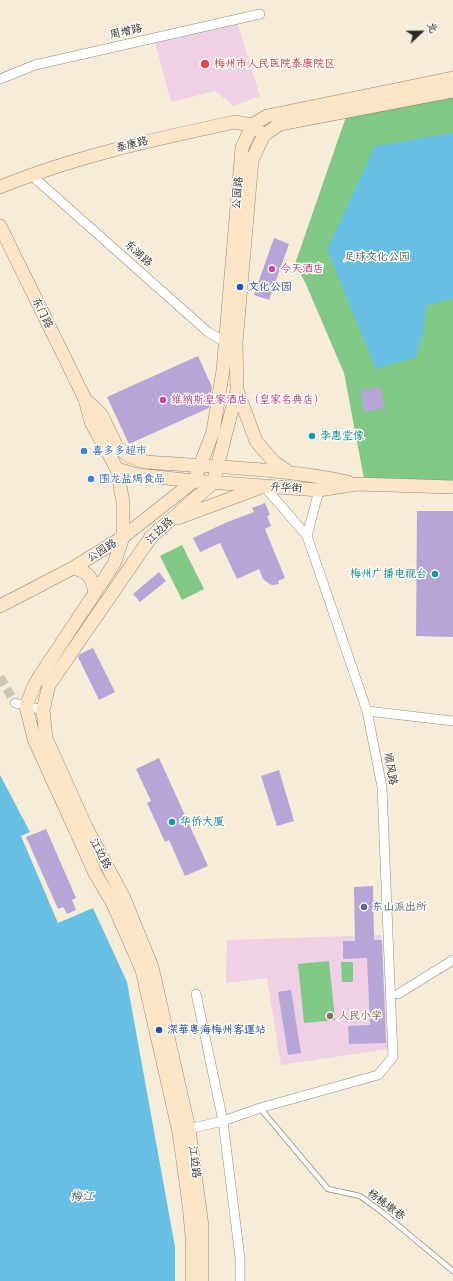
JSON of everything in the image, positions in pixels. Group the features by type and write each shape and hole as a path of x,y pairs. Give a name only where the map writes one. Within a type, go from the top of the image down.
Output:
{"main road":[{"path":"453,78 267,116 252,125 264,135 280,124 453,91"},
{"name":"泰康路","path":"0,187 30,174 134,144 235,122 252,125"},
{"name":"公园路","path":"214,483 237,390 231,342 242,148 252,125"},
{"name":"公园路","path":"0,606 73,568 124,537 194,481 214,432 231,342 252,160 264,135"},
{"name":"东门路","path":"0,226 84,399 91,422 117,469 123,502 124,537"},
{"path":"237,390 256,441 274,462 290,473"},
{"name":"东门路","path":"84,399 101,414 117,447 129,456 146,462 200,466"},
{"name":"升华街","path":"200,466 319,476 357,484 453,487"},
{"path":"117,469 138,475 194,481"},
{"name":"升华街","path":"194,481 319,490 357,484"},
{"name":"江边路","path":"202,1281 202,1226 189,1129 152,968 123,896 86,827 46,738 43,710 49,685 151,537 214,483"},
{"path":"171,521 264,486"},
{"path":"21,704 114,564 124,537"},
{"path":"73,568 83,571 89,576 93,583 95,593"},
{"name":"江边路","path":"21,704 34,739 95,873 113,904 142,970 179,1132 192,1238 192,1281"}],"street":[{"name":"周增路","path":"0,79 35,65 260,14"},
{"name":"东湖路","path":"30,174 208,332 231,342"},
{"name":"顺风路","path":"189,1129 223,1121 260,1108 378,1075 393,1057 382,787 367,711 307,536 264,486"},
{"path":"307,536 319,490"},
{"path":"21,704 43,710"},
{"path":"367,711 453,721"},
{"path":"398,994 453,960"},
{"path":"196,994 223,1121 240,1258 240,1281"}],"lane":[{"name":"杨桃墩巷","path":"260,1108 328,1189 360,1196 382,1212 453,1271"}],"shaded area":[{"name":"梅州市人民医院泰康院区","path":"236,19 260,96 234,106 215,91 171,102 154,38"},
{"name":"人民小学","path":"381,935 388,1049 281,1065 267,978 226,983 227,940"}],"green space":[{"name":"足球文化公园","path":"453,87 453,488 365,484 344,373 305,282 295,264 349,108"},
{"path":"182,545 204,589 182,600 160,556"},
{"path":"329,961 335,1020 304,1023 298,964"},
{"path":"341,962 353,962 353,982 342,982"}],"water":[{"path":"453,133 453,297 452,299 427,305 423,332 416,357 376,369 327,249 375,146"},
{"name":"梅江","path":"0,775 30,832 21,836 58,923 93,908 127,982 175,1247 175,1281 0,1281"}],"building":[{"name":"今天酒店","path":"274,238 289,244 269,300 254,295"},
{"name":"维纳斯皇家酒店（皇家名典店）","path":"198,356 212,387 209,408 129,444 107,397"},
{"path":"381,387 384,408 364,412 361,390"},
{"path":"265,503 270,515 267,516 271,526 265,529 285,578 278,581 279,584 272,585 263,579 259,569 237,579 220,543 200,552 193,538 225,523 254,512 252,508"},
{"name":"梅州广播电视台","path":"417,511 453,511 453,637 416,636"},
{"path":"159,572 166,581 140,602 133,594"},
{"path":"93,648 115,692 99,700 78,657 80,654"},
{"name":"华侨大厦","path":"159,758 208,866 185,876 169,840 165,842 147,803 151,801 136,769"},
{"path":"279,770 294,821 277,826 261,776"},
{"path":"46,829 76,898 72,900 76,910 67,914 63,907 58,909 26,837"},
{"path":"373,886 374,940 382,940 386,1043 349,1044 348,1026 370,1025 367,958 343,959 343,941 355,941 354,887"},
{"path":"291,990 301,1053 288,1055 278,992"}],"tunnel":[{"path":"0,677 15,703"}],"place":[{"name":"梅州市人民医院泰康院区","path":"205,64"},
{"name":"今天酒店","path":"272,269"},
{"name":"文化公园","path":"240,287"},
{"name":"维纳斯皇家酒店（皇家名典店）","path":"163,400"},
{"name":"李惠堂像","path":"312,436"},
{"name":"喜多多超市","path":"84,451"},
{"name":"围龙盐焗食品","path":"91,479"},
{"name":"梅州广播电视台","path":"435,574"},
{"name":"华侨大厦","path":"172,822"},
{"name":"东山派出所","path":"364,907"},
{"name":"人民小学","path":"330,1016"},
{"name":"深華粵海梅州客運站","path":"159,1030"}]}
